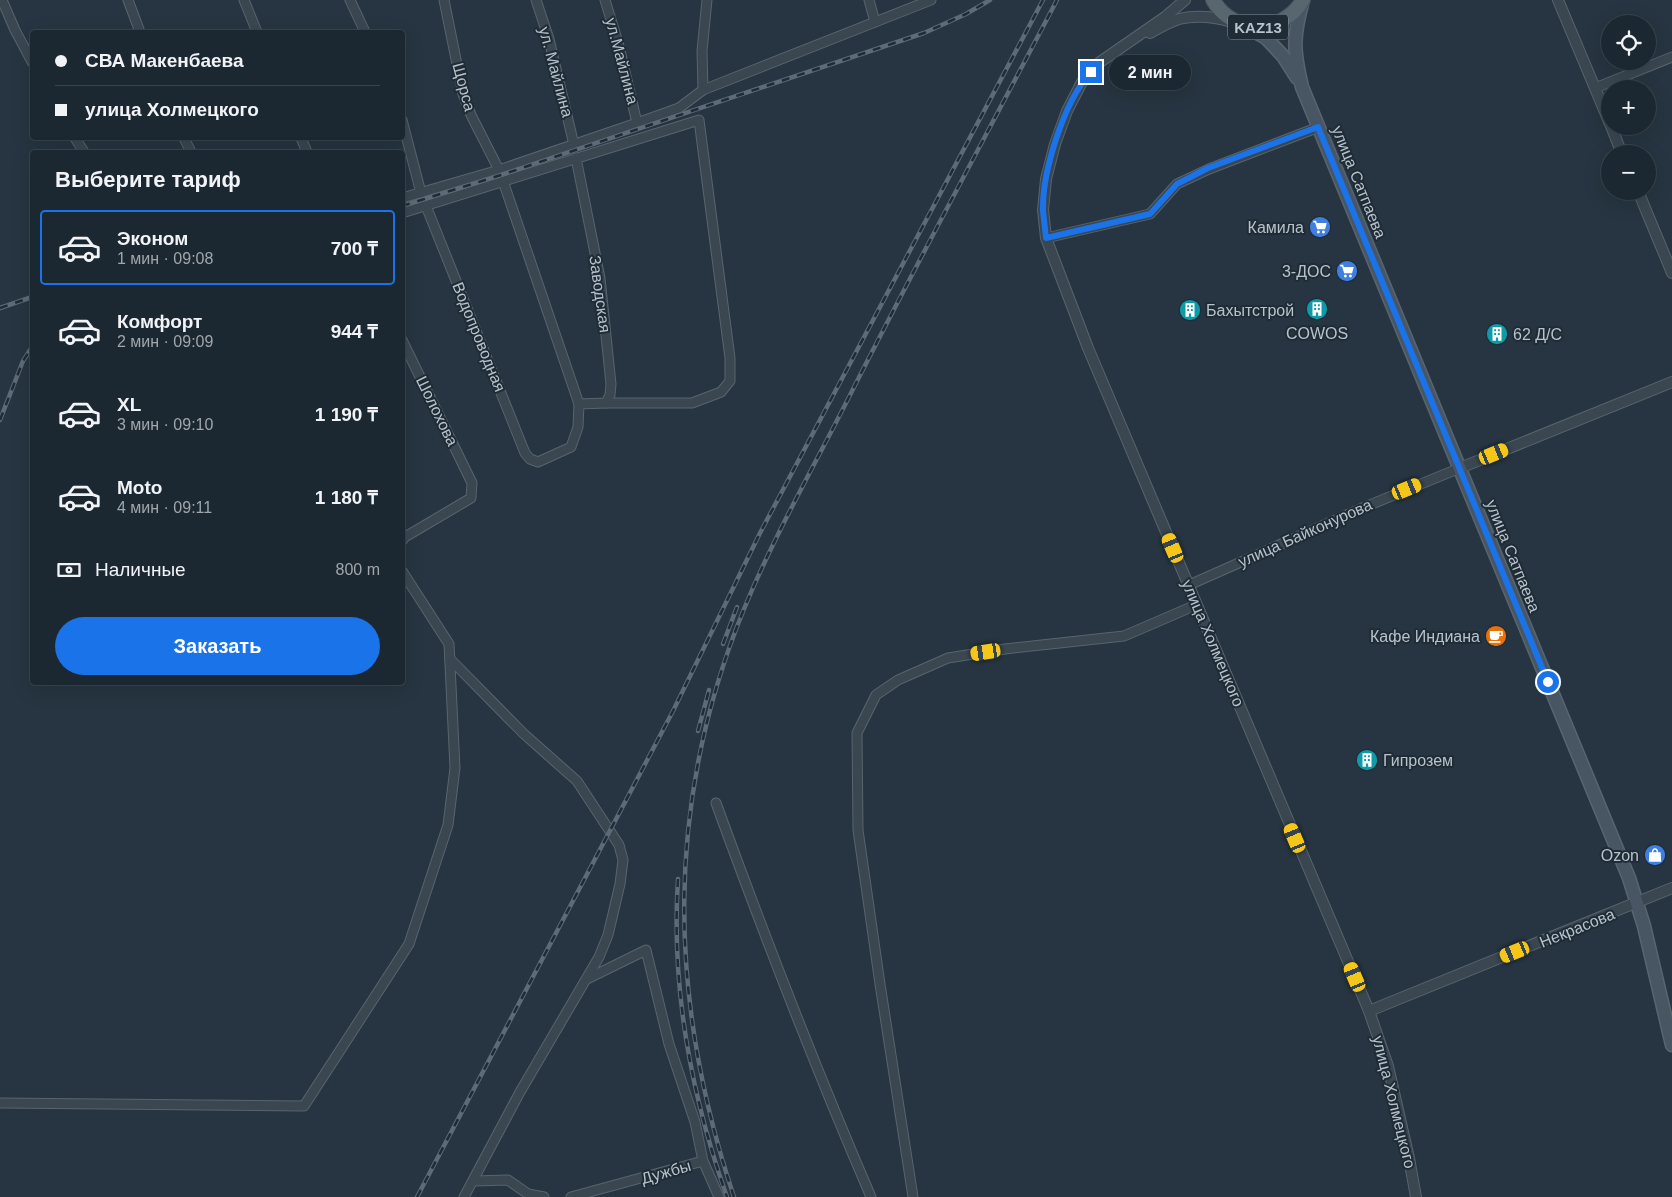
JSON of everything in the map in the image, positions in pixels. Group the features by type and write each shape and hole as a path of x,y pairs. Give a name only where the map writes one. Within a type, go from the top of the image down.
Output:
{"main road":[{"name":"KAZ13","path":"1213,0 1223,14 1243,25 1256,27 1269,26 1282,21 1293,13 1303,0"},
{"path":"1302,86 1295,57 1295,40 1296,26 1303,0"},
{"path":"1243,25 1266,38 1283,56 1302,86"},
{"name":"улица Сатпаева","path":"1302,86 1625,868 1644,926 1672,1045"}],"street":[{"path":"2,0 30,58"},
{"path":"128,0 139,30"},
{"path":"244,0 256,30"},
{"path":"350,0 364,30"},
{"name":"Щорса","path":"444,0 463,94 471,116 499,170"},
{"name":"ул. Майлина","path":"536,0 548,38 574,145"},
{"name":"ул.Майлина","path":"605,0 620,46 637,123"},
{"path":"703,90 702,50 708,1 719,0"},
{"path":"869,0 875,22"},
{"path":"405,197 499,170 679,108 703,90 932,0"},
{"path":"1120,48 1165,17 1185,0"},
{"path":"1558,0 1601,103"},
{"path":"1120,48 1178,20 1195,17 1219,18 1243,25"},
{"name":"улица Холмецкого","path":"1120,48 1100,62 1082,82 1066,111 1046,179 1043,210 1046,238 1088,348 1370,1011 1388,1066 1416,1197"},
{"path":"1595,88 1672,57"},
{"path":"405,212 426,206 503,181 576,158 699,120 730,358 730,381 720,392 692,403 579,404 503,181"},
{"path":"1046,238 1150,214 1177,184 1208,168 1318,127"},
{"path":"405,132 421,194"},
{"name":"Заводская","path":"576,158 600,278 611,384 610,395 606,403"},
{"path":"1642,200 1672,273"},
{"name":"Водопроводная","path":"426,206 525,453 530,459 538,462 571,447 578,427 579,404"},
{"name":"Шолохова","path":"405,346 472,482 471,498 405,537"},
{"name":"улица Байконурова","path":"1189,585 1367,506 1672,382"},
{"path":"0,1103 304,1106 409,944 448,825 455,768 449,644 405,576"},
{"path":"913,1197 858,830 857,733 876,695 898,680 948,658 1005,649 1124,636 1196,605"},
{"path":"450,659 524,734 577,781 619,845 623,860 620,884 608,935 599,958 520,1092 464,1197"},
{"path":"716,802 784,986 871,1197"},
{"name":"Некрасова","path":"1370,1011 1672,888"},
{"path":"587,979 646,950 669,1044 694,1122 703,1161 719,1197"},
{"name":"Дужбы","path":"571,1197 703,1161"},
{"path":"473,1181 508,1180 528,1194 544,1197"}],"railway":[{"path":"405,205 501,175 924,33 966,14 990,0"},
{"path":"417,1197 673,711 760,533 1043,0"},
{"path":"734,1197 712,1123 696,1049 687,976 684,902 688,829 699,756 718,682 744,609 780,530 1057,0"},
{"path":"0,308 30,298"},
{"path":"0,420 23,361 30,350"},
{"path":"723,644 737,607"},
{"path":"698,731 709,690"},
{"path":"678,879 678,960 686,1040 703,1119 727,1197"}],"place":[{"name":"Камила","path":"1320,227"},
{"name":"3-ДОС","path":"1347,271"},
{"name":"COWOS","path":"1317,309"},
{"name":"Бахытстрой","path":"1190,310"},
{"name":"62 Д/С","path":"1497,334"},
{"name":"Кафе Индиана","path":"1496,636"},
{"name":"Гипрозем","path":"1367,760"},
{"name":"Ozon","path":"1655,855"}],"route":[{"path":"1091,72 1082,82 1066,111 1055,144 1046,179 1043,210 1046,238 1150,214 1177,184 1208,168 1318,127 1548,682"}]}
